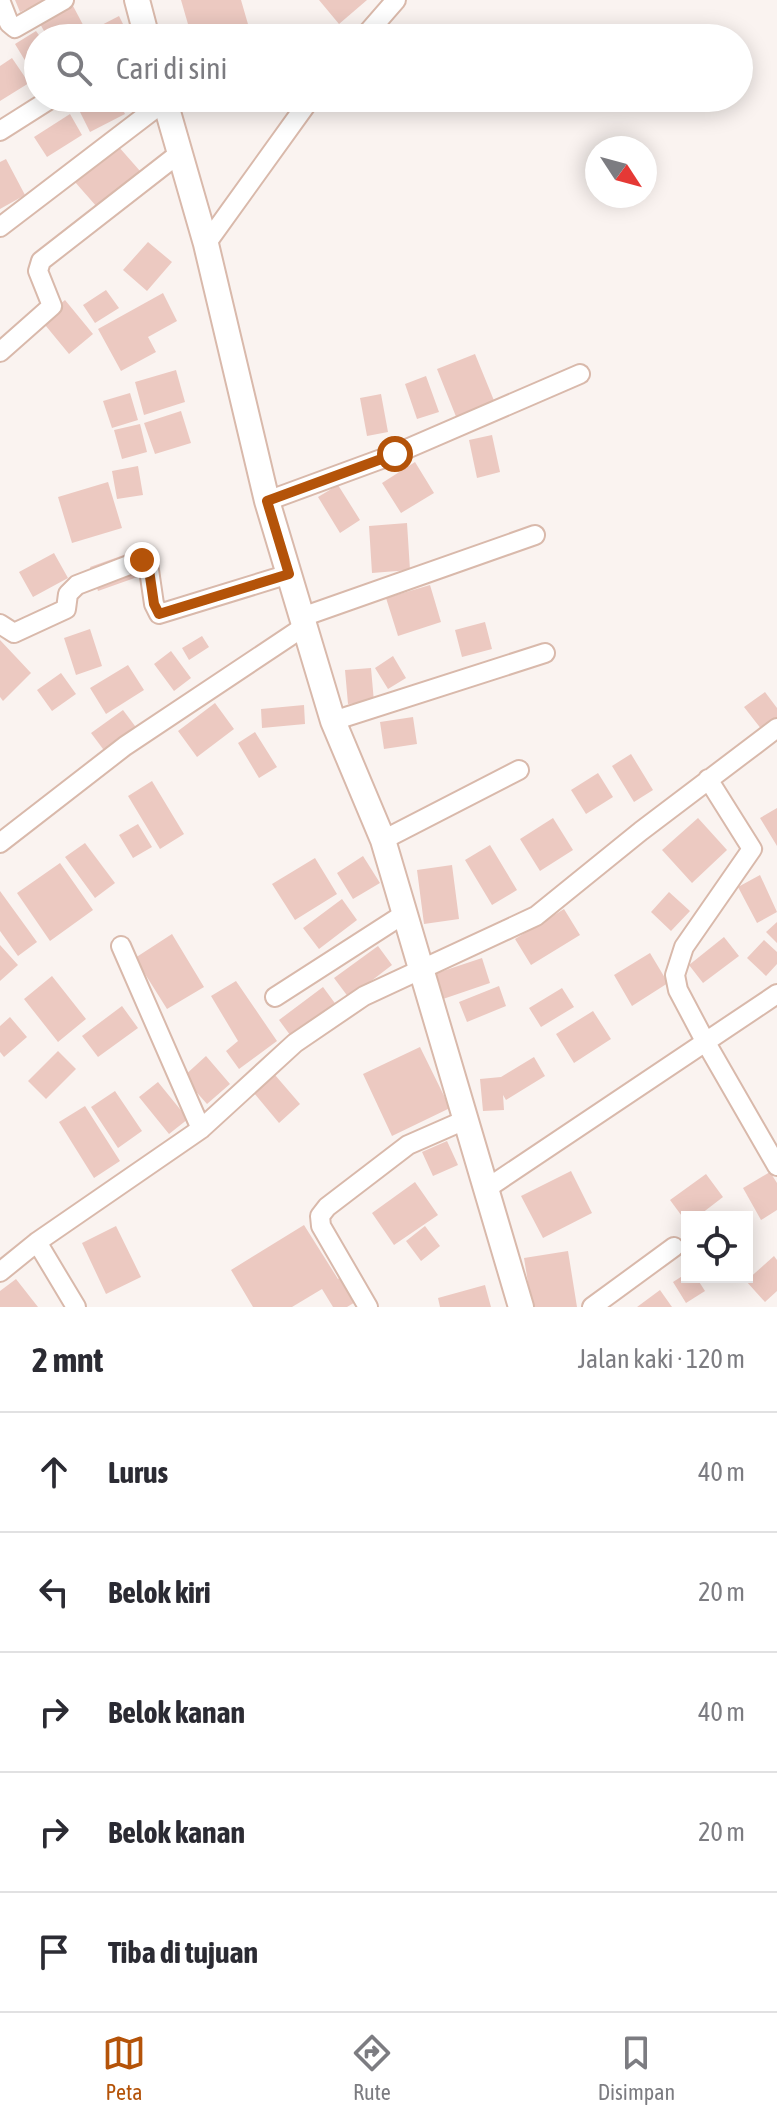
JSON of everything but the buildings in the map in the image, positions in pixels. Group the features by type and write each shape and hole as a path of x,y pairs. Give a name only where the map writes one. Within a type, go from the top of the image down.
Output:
{"main road":[{"path":"137,0 143,24"},
{"path":"168,112 206,244 267,501 333,721 383,840 521,1307"}],"street":[{"path":"0,0 9,23 15,28 64,0"},
{"path":"375,24 396,0"},
{"path":"0,131 30,112"},
{"path":"0,227 149,112"},
{"path":"206,244 301,112"},
{"path":"0,352 52,306 38,271 41,261 181,152"},
{"path":"267,501 395,454 580,374"},
{"path":"0,843 125,746 303,622 535,535"},
{"path":"0,624 14,633 41,622 66,609 68,594 77,585 142,560 148,563 154,604 159,614 289,574"},
{"path":"333,721 545,653"},
{"path":"0,1272 37,1242 201,1129 295,1043 364,996 536,916 777,728"},
{"path":"383,840 519,770"},
{"path":"708,779 752,849 702,918 678,960 675,975 678,990 705,1041 776,1162"},
{"path":"275,997 404,914"},
{"path":"121,946 201,1129"},
{"path":"486,1189 777,994"},
{"path":"368,1307 321,1226 320,1216 400,1150 465,1120"},
{"path":"37,1242 76,1307"},
{"path":"592,1307 674,1247"}],"route":[{"path":"142,560 148,563 154,604 159,614 168,614 289,574 267,501 395,454"}]}
